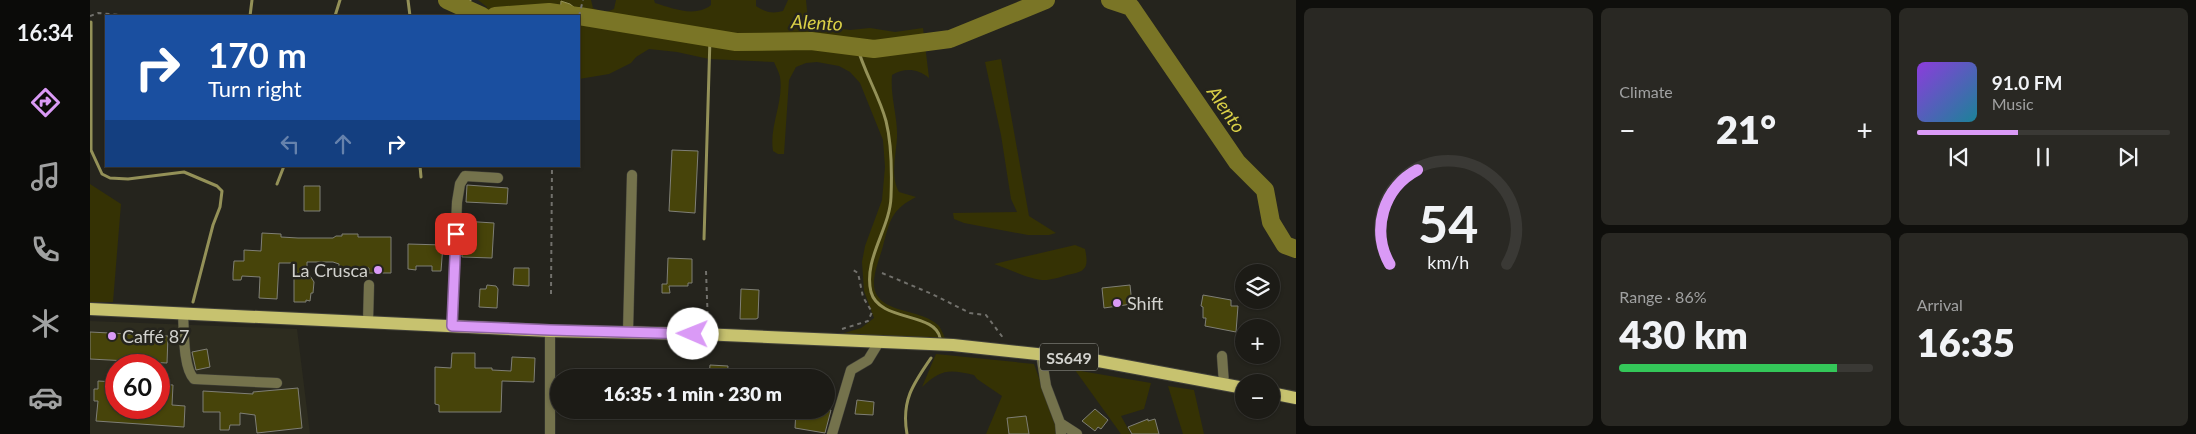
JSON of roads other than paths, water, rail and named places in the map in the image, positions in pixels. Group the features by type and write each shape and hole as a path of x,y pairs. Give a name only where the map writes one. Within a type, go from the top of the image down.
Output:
{"main road":[{"name":"SS649","path":"90,309 452,326 709,334 953,345 1092,360 1235,386"},
{"path":"1280,395 1296,398"}],"street":[{"path":"628,332 632,174"},
{"path":"452,326 457,202 460,184 465,176 498,178"},
{"path":"368,322 369,285"},
{"path":"183,313 187,365 189,374 194,379 277,384"},
{"path":"550,330 550,434"},
{"path":"832,434 851,370 868,360 879,342"},
{"path":"1041,354 1046,386 1061,429 1078,434"},
{"path":"1222,356 1224,384"}],"waterway":[{"path":"250,15 252,0"},
{"path":"335,15 340,0"},
{"path":"408,0 410,15"},
{"name":"Alento","path":"447,0 480,15"},
{"path":"467,9 470,0"},
{"name":"Alento","path":"580,16 736,42 811,41 874,49 950,39 1046,0"},
{"name":"Alento","path":"1110,0 1131,7 1237,162 1265,190 1271,222 1285,245 1296,249"},
{"name":"Alento","path":"508,15 549,12 570,15"},
{"path":"91,22 91,150 102,174 110,178 128,179 184,172 217,186 222,191 220,207 213,225 193,302"},
{"path":"704,239 710,38"},
{"path":"857,46 886,121 891,159 890,209 871,268 871,292 876,302 895,313 929,324 936,330 940,338"},
{"path":"277,184 284,167"},
{"path":"420,167 421,177"},
{"path":"907,434 907,402 914,385 931,358"}],"place":[{"name":"La Crusca","path":"378,270"},
{"name":"Shift","path":"1117,303"},
{"name":"Caffé 87","path":"112,336"}]}
